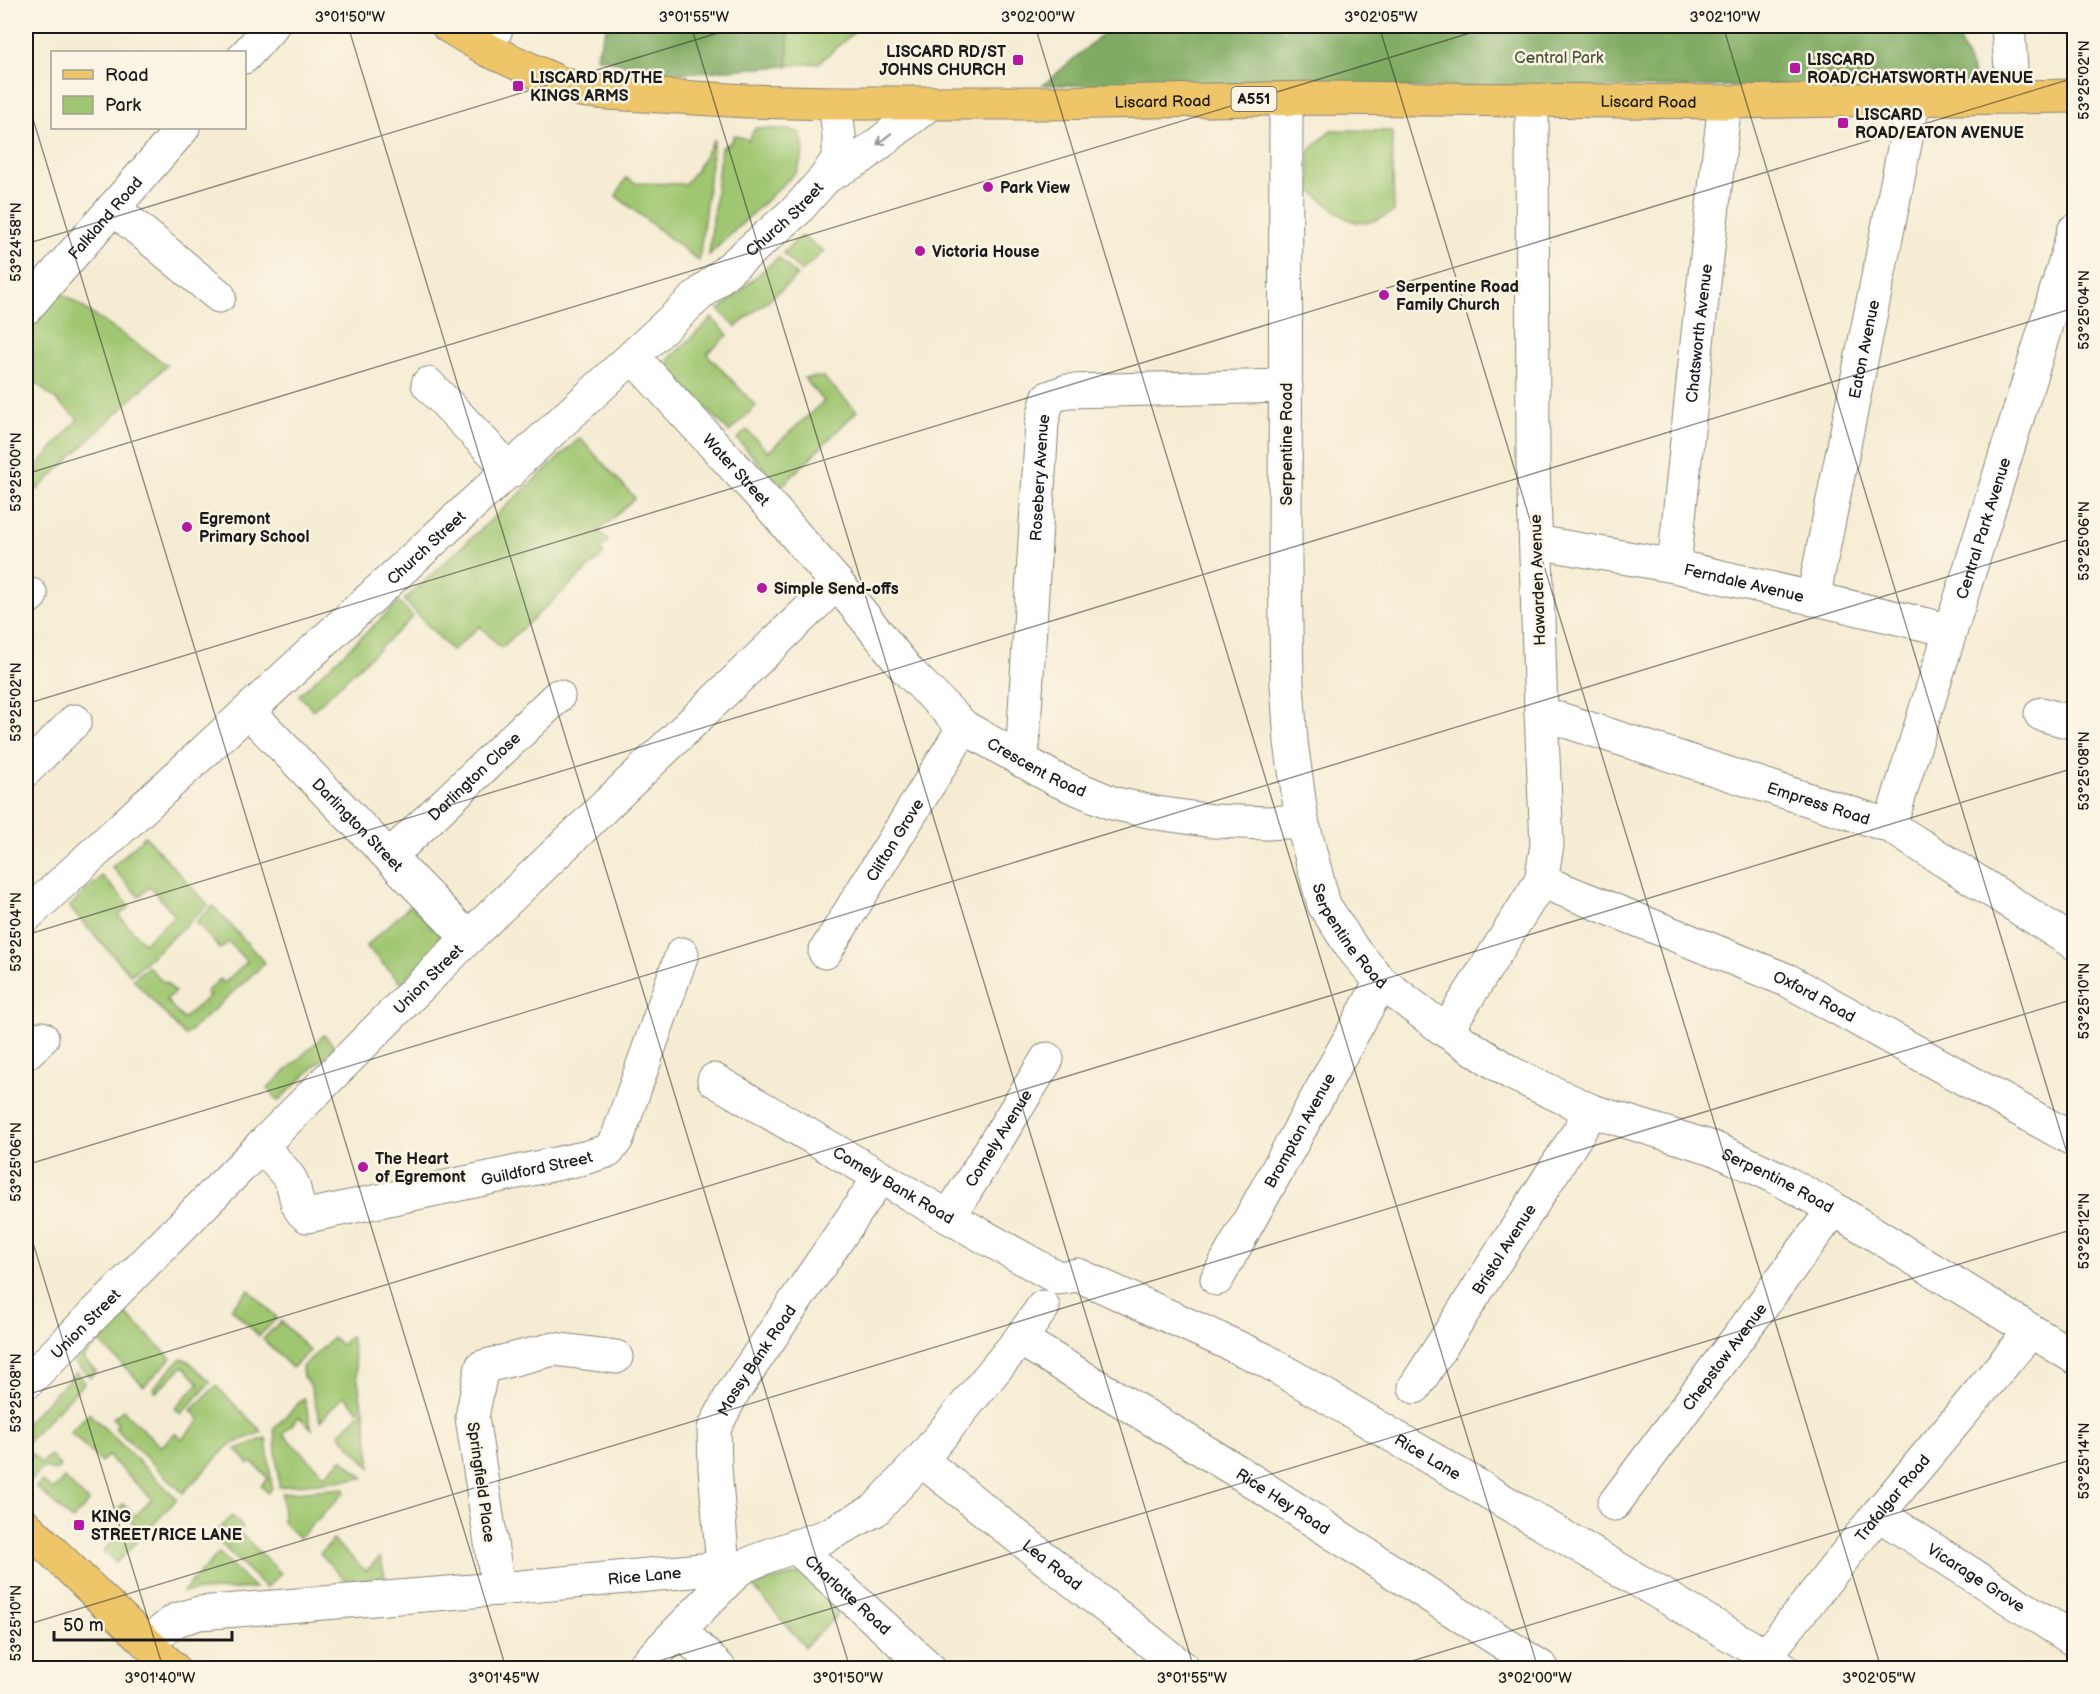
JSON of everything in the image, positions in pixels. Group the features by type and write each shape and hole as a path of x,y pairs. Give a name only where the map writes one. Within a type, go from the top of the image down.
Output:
{"main road":[{"name":"Liscard Road","path":"448,26 493,38 558,82 580,90 835,103 1287,99 1725,102 2074,96"},
{"path":"26,1526 173,1668"}],"street":[{"path":"246,55 272,26"},
{"path":"2008,26 2013,97"},
{"name":"Serpentine Road","path":"1287,99 1285,563 1287,684 1291,742 1302,821 1324,905 1352,948 1381,982 1446,1031 1511,1073 1593,1111 1713,1148 1776,1177 1834,1209 2074,1356"},
{"name":"Eaton Avenue","path":"1813,599 1914,99"},
{"name":"Hawarden Avenue","path":"1446,1031 1541,881 1547,845 1533,463 1532,102"},
{"name":"Chatsworth Avenue","path":"1674,566 1725,102"},
{"name":"Church Street","path":"32,897 248,711 754,245 797,210 826,177 839,157 835,103"},
{"name":"Church Street","path":"826,177 862,157 930,103"},
{"name":"Falkland Road","path":"26,308 182,129"},
{"path":"113,208 219,296"},
{"name":"Central Park Avenue","path":"1890,826 2074,231"},
{"name":"Water Street","path":"633,357 736,467 837,583"},
{"path":"428,384 511,471"},
{"name":"Rosebery Avenue","path":"1022,761 1042,423 1048,398 1067,391 1286,386"},
{"name":"Ferndale Avenue","path":"1536,542 1674,566 1949,630"},
{"name":"Crescent Road","path":"837,583 908,671 964,727 1055,779 1112,803 1157,813 1213,821 1267,823 1302,821"},
{"name":"Union Street","path":"26,1383 468,938 837,583"},
{"name":"Darlington Close","path":"390,856 558,696"},
{"name":"Darlington Street","path":"248,711 468,938"},
{"name":"Empress Road","path":"1541,712 1890,826 2074,944"},
{"path":"2041,714 2074,723"},
{"path":"26,770 75,722"},
{"name":"Clifton Grove","path":"825,952 964,727"},
{"name":"Oxford Road","path":"1541,881 1789,981 2074,1140"},
{"name":"Guildford Street","path":"261,1146 291,1180 300,1212 307,1216 572,1161 608,1151 617,1139 682,954"},
{"name":"Brompton Avenue","path":"1217,1279 1381,982"},
{"name":"Comely Avenue","path":"949,1217 1047,1059"},
{"name":"Comely Bank Road","path":"714,1080 1058,1278 1078,1275"},
{"name":"Bristol Avenue","path":"1415,1387 1593,1111"},
{"name":"Mossy Bank Road","path":"732,1568 715,1468 714,1429 732,1394 880,1177"},
{"name":"Chepstow Avenue","path":"1614,1504 1834,1209"},
{"name":"Rice Lane","path":"1078,1275 1263,1359 1768,1664"},
{"name":"Rice Lane","path":"147,1643 176,1620 198,1613 732,1568 826,1536 875,1510 921,1460 1020,1340 1043,1307"},
{"name":"Trafalgar Road","path":"1768,1664 1878,1514 2031,1331"},
{"name":"Rice Hey Road","path":"1020,1340 1237,1471 1542,1668"},
{"name":"Springfield Place","path":"498,1589 472,1417 482,1367 554,1349 616,1357"},
{"name":"Lea Road","path":"921,1460 1183,1668"},
{"name":"Vicarage Grove","path":"1878,1514 2074,1640"},
{"name":"Charlotte Road","path":"795,1546 929,1668"},
{"path":"642,1668 680,1630 732,1568"},
{"path":"680,1630 719,1668"}],"green space":[{"path":"607,26 861,26 819,63 666,74 596,57"},
{"path":"607,26 788,26 788,66 666,74 596,57"},
{"name":"Central Park","path":"1112,26 1953,26 1977,82 1686,87 1371,88 1043,85"},
{"path":"755,128 799,132 803,148 801,162 796,172 709,255 721,148 731,142 734,135 749,140"},
{"path":"1331,130 1392,131 1394,211 1381,219 1369,222 1350,220 1311,191 1307,153"},
{"path":"714,139 699,261 616,196 626,178 636,183 685,184 697,169"},
{"path":"801,236 824,251 801,272 783,253"},
{"path":"778,257 797,276 736,327 719,310"},
{"path":"59,291 167,365 37,490 26,479 78,419 35,382 28,326"},
{"path":"712,318 728,335 707,354 756,406 729,432 670,369 668,360"},
{"path":"823,377 857,411 781,487 737,439 747,430 768,452 824,401 804,378"},
{"path":"580,438 635,498 599,531 609,541 600,549 604,554 501,648 480,626 452,651 404,600"},
{"path":"399,602 413,617 313,710 299,695"},
{"path":"145,836 208,905 131,975 69,907 102,876 130,906 119,916 144,943 175,915 150,887 139,897 112,867"},
{"path":"411,905 439,933 439,945 401,983 366,946"},
{"path":"213,906 265,963 185,1036 133,979 148,966 175,992 166,1000 183,1019 209,996 206,992 220,979 224,983 247,962 229,942 220,949 196,922"},
{"path":"324,1035 335,1047 278,1101 267,1089"},
{"path":"249,1290 277,1318 259,1336 231,1308"},
{"path":"122,1310 171,1358 144,1386 99,1342 83,1358 96,1371 90,1377 73,1361"},
{"path":"281,1321 310,1351 292,1368 263,1339"},
{"path":"351,1336 362,1407 358,1410 344,1396 320,1421 310,1384 303,1377 302,1367 333,1338 341,1345"},
{"path":"180,1359 187,1360 211,1382 181,1414 175,1408 199,1383 183,1366 156,1392 153,1388"},
{"path":"76,1372 85,1382 26,1443 26,1423"},
{"path":"216,1386 262,1432 229,1445 183,1493 115,1428 118,1424 113,1418 123,1410 161,1447 175,1433 182,1439 200,1420 191,1410"},
{"path":"304,1398 312,1429 299,1417 283,1434 325,1476 342,1459 364,1478 279,1487 274,1428"},
{"path":"364,1409 371,1468 339,1434"},
{"path":"89,1413 177,1499 144,1534 118,1509 123,1504 135,1516 152,1499 108,1456 101,1462 70,1432"},
{"path":"266,1438 272,1488 268,1493 261,1486 268,1478 252,1462 249,1464 236,1449"},
{"path":"26,1448 41,1463 50,1455 60,1466 55,1471 45,1467 28,1483 26,1480"},
{"path":"64,1478 89,1502 72,1520 36,1487 42,1481 53,1490"},
{"path":"343,1488 345,1492 299,1538 283,1522 282,1493"},
{"path":"232,1516 243,1527 239,1532 281,1573 266,1588 213,1536"},
{"path":"127,1528 139,1540 116,1563 103,1551"},
{"path":"333,1540 366,1571 380,1557 385,1576 348,1583 320,1554"},
{"path":"219,1553 255,1588 182,1592"},
{"path":"803,1573 841,1611 805,1647 752,1585"}],"place":[{"name":"LISCARD RD/ST JOHNS CHURCH","path":"1018,60"},
{"name":"LISCARD ROAD/CHATSWORTH AVENUE","path":"1795,68"},
{"name":"LISCARD RD/THE KINGS ARMS","path":"518,86"},
{"name":"LISCARD ROAD/EATON AVENUE","path":"1843,123"},
{"name":"Park View","path":"988,187"},
{"name":"Victoria House","path":"920,251"},
{"name":"Serpentine Road Family Church","path":"1384,295"},
{"name":"Egremont Primary School","path":"187,527"},
{"name":"Simple Send-offs","path":"762,588"},
{"name":"The Heart of Egremont","path":"363,1167"},
{"name":"KING STREET/RICE LANE","path":"79,1525"}]}
